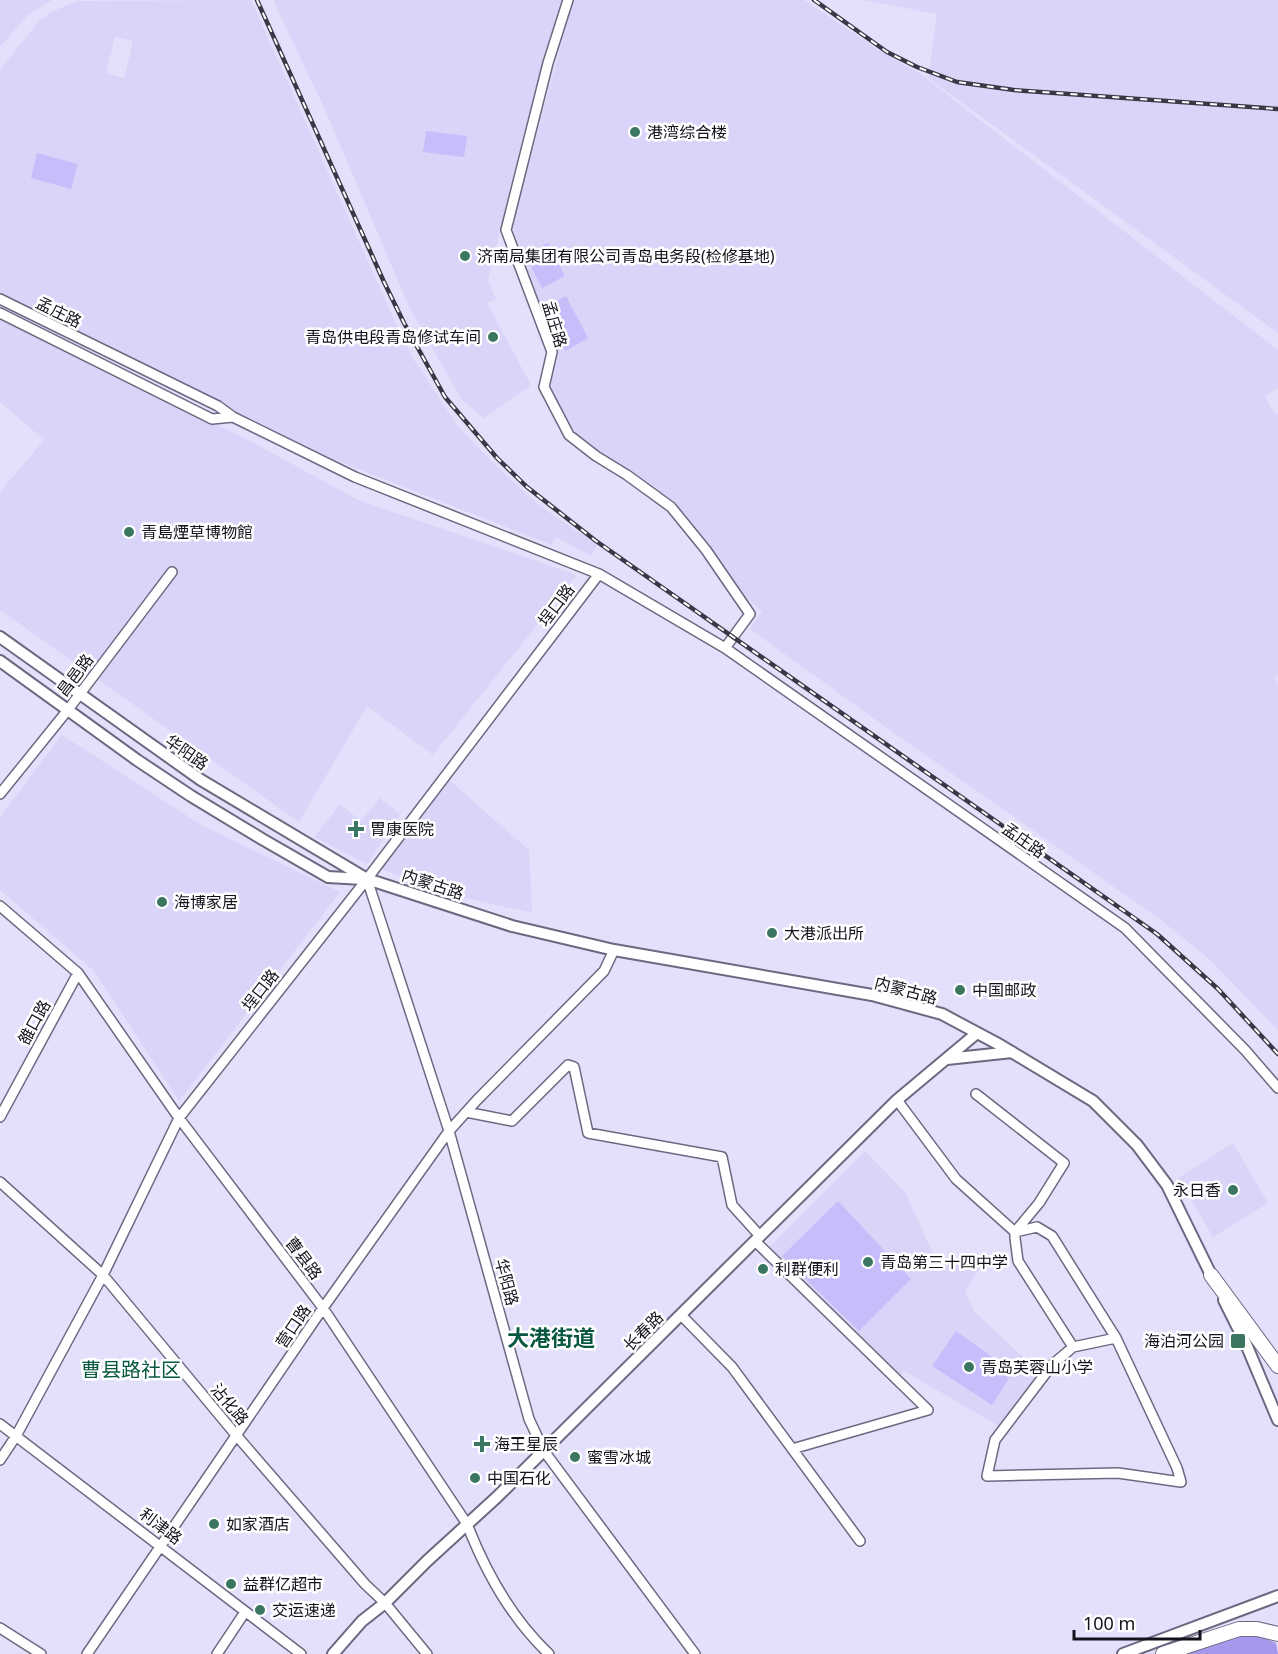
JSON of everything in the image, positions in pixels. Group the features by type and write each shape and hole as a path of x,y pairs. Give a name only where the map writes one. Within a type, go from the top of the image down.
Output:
{"highway":[{"path":"1211,1275 1278,1366"},
{"path":"1163,1654 1239,1629 1257,1629 1278,1634"}],"main road":[{"name":"华阳路","path":"0,637 201,780 367,879"},
{"name":"华阳路","path":"0,661 67,711 191,796 328,876 367,879"},
{"name":"内蒙古路","path":"367,879 512,926 614,950 872,995 942,1014 1012,1052 1093,1101 1137,1145 1167,1185 1246,1344 1278,1420"},
{"name":"长春路","path":"333,1654 362,1621 386,1603 544,1450 897,1100 976,1033"},
{"path":"946,1059 1012,1052"},
{"path":"1123,1654 1278,1596"}],"street":[{"name":"孟庄路","path":"568,0 548,63 506,230 552,352 544,387 569,435 670,507 706,550 750,614 725,648"},
{"name":"孟庄路","path":"0,300 218,406 233,417 356,477 599,574 725,648 1125,928 1245,1050 1278,1088"},
{"name":"孟庄路","path":"0,313 212,419 233,417"},
{"name":"昌邑路","path":"0,794 67,711 172,572"},
{"name":"埕口路","path":"0,1460 16,1436 103,1275 179,1118 367,879 599,574"},
{"name":"华阳路","path":"367,879 449,1131 529,1419 544,1450 695,1654"},
{"name":"曹县路","path":"0,906 78,973 179,1118 323,1308 467,1524 479,1557 511,1612 527,1634 549,1654"},
{"name":"营口路","path":"87,1654 323,1308 449,1131 604,971 614,950"},
{"name":"雒口路","path":"0,1117 78,973"},
{"path":"466,1112 512,1121 568,1065 574,1067 588,1133 722,1157 732,1205 758,1238 928,1410 792,1449"},
{"path":"976,1094 1064,1163 1039,1203 1016,1232 1018,1261 1073,1347"},
{"path":"897,1100 956,1179 1016,1232"},
{"name":"沾化路","path":"0,1182 103,1275 236,1435 365,1584 386,1603 427,1654"},
{"path":"1016,1232 1037,1227 1052,1236 1116,1338 1177,1468 1181,1482 1118,1473 987,1476 995,1440 1052,1365 1073,1347 1116,1338"},
{"path":"681,1315 732,1367 860,1541"},
{"name":"利津路","path":"0,1424 302,1654"},
{"path":"218,1654 245,1611"},
{"path":"0,1628 41,1654"}],"shaded area":[{"path":"0,0 52,0 28,15 0,47"},
{"path":"251,0 414,360 457,425 492,462 540,506 597,545 591,556 556,537 552,545 325,456 0,293 0,70 38,22 53,11 78,1","holes":["115,37 133,41 124,78 106,73"]},
{"path":"273,0 561,0 488,280 496,299 487,303 531,385 484,418 462,400 410,309 326,112"},
{"path":"573,0 804,0 883,53 918,72 1278,350 1278,388 1265,396 1275,415 1278,414 1278,674 1275,679 1278,685 1278,1030 1208,958 1161,920 750,629 762,611 736,589 703,538 678,507 576,436 550,393 555,348 513,235 514,220"},
{"path":"863,0 1278,0 1278,333 928,78 937,14"},
{"path":"426,131 467,136 464,157 423,152"},
{"path":"37,153 78,164 71,189 31,178"},
{"path":"548,243 565,276 542,288 525,255"},
{"path":"566,296 588,338 565,351 543,308"},
{"path":"0,316 254,443 358,500 577,575 433,755 367,706 299,822 0,610 0,492 44,440 0,402"},
{"name":"海博家居","path":"62,735 203,826 340,892 179,1101 94,971 0,890 0,817"},
{"path":"449,780 529,850 532,913 458,896 381,869"},
{"name":"胃康医院","path":"380,798 400,814 367,864 314,837 340,804 361,821"},
{"path":"1233,1143 1268,1203 1213,1237 1178,1178"},
{"name":"青岛第三十四中学","path":"865,1151 905,1192 935,1258 982,1265 965,1291 975,1312 1028,1362 1036,1379 1000,1427 904,1371 896,1379 766,1250"},
{"path":"838,1201 911,1279 859,1331 782,1256"},
{"path":"956,1331 1013,1372 992,1405 932,1366"},
{"path":"1244,1634 1257,1635 1276,1643 1278,1654 1184,1654"}],"railway":[{"path":"257,0 404,323 445,397 497,458 527,487 596,541 1157,934 1218,989 1278,1054"},
{"path":"814,0 887,52 917,67 957,82 1014,90 1278,109"}],"place":[{"name":"港湾综合楼","path":"635,132"},
{"name":"济南局集团有限公司青岛电务段(检修基地)","path":"465,256"},
{"name":"青岛供电段青岛修试车间","path":"493,337"},
{"name":"青島煙草博物館","path":"129,532"},
{"name":"胃康医院","path":"356,829"},
{"name":"海博家居","path":"162,902"},
{"name":"大港派出所","path":"772,933"},
{"name":"中国邮政","path":"960,990"},
{"name":"永日香","path":"1233,1190"},
{"name":"青岛第三十四中学","path":"868,1262"},
{"name":"利群便利","path":"763,1269"},
{"name":"海泊河公园","path":"1238,1341"},
{"name":"青岛芙蓉山小学","path":"969,1367"},
{"name":"海王星辰","path":"482,1444"},
{"name":"蜜雪冰城","path":"575,1457"},
{"name":"中国石化","path":"475,1478"},
{"name":"如家酒店","path":"214,1524"},
{"name":"益群亿超市","path":"231,1584"},
{"name":"交运速递","path":"260,1610"}],"district":[{"name":"大港街道","path":"551,1337"},
{"name":"曹县路社区","path":"131,1369"}]}
